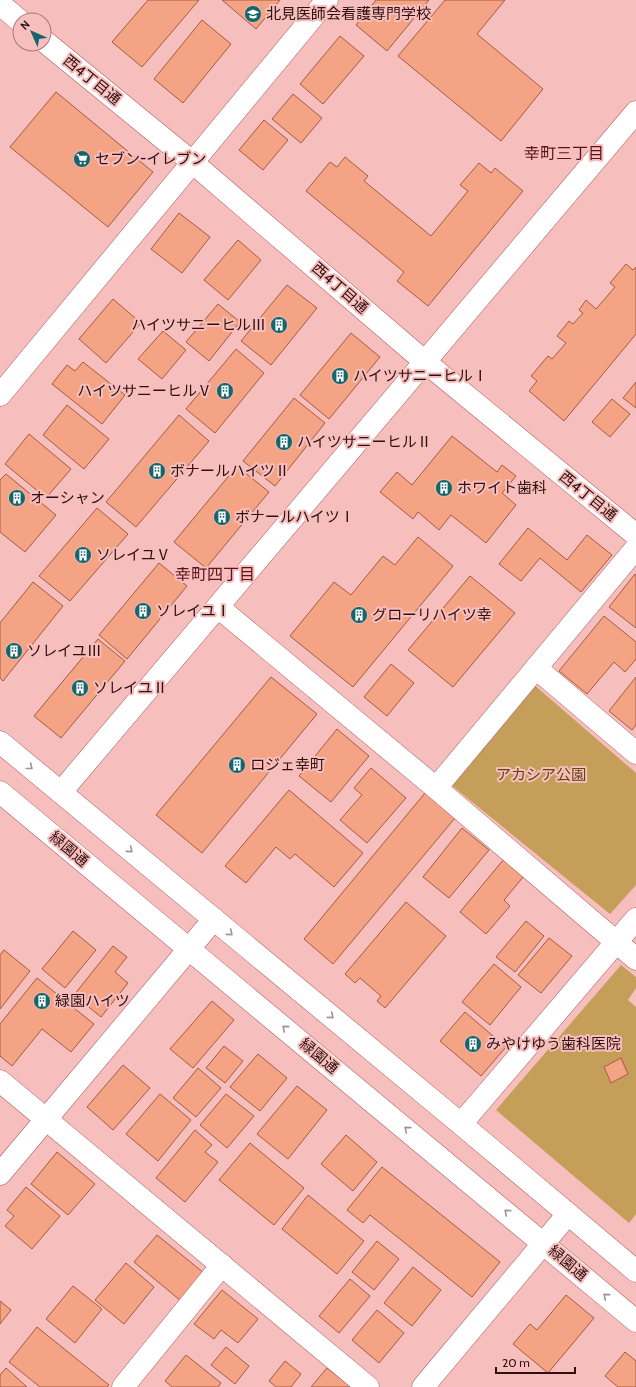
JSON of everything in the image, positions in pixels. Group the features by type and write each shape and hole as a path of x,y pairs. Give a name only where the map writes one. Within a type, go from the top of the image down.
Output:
{"street":[{"path":"0,395 327,0"},
{"path":"0,4 12,14"},
{"name":"西4丁目通","path":"52,48 192,162 424,361 636,535"},
{"path":"61,792 636,112"},
{"path":"436,788 636,548"},
{"path":"218,607 436,788 636,959"},
{"path":"536,668 636,753"},
{"path":"0,742 636,1271"},
{"name":"緑園通","path":"0,792 636,1321"},
{"path":"0,1174 214,919"},
{"path":"461,1124 636,919"},
{"path":"0,1081 368,1387"},
{"path":"423,1387 568,1214"},
{"path":"123,1387 222,1265"}],"green space":[{"name":"アカシア公園","path":"533,684 636,773 636,885 610,914 450,784"},
{"path":"621,965 636,977 636,988 628,1000 636,1007 636,1214 629,1223 496,1110"}],"building":[{"path":"148,0 199,0 142,67 112,42"},
{"name":"北見医師会看護専門学校","path":"222,0 280,0 256,29"},
{"path":"376,0 429,0 387,51 356,25"},
{"path":"445,0 505,0 477,34 543,89 501,141 398,56"},
{"path":"202,20 231,44 183,103 154,79"},
{"path":"340,36 364,56 323,104 300,84"},
{"name":"セブン-イレブン","path":"56,92 153,172 108,227 10,147"},
{"path":"293,94 322,118 301,143 272,119"},
{"path":"264,120 288,140 263,170 239,150"},
{"path":"345,157 368,176 364,181 431,236 468,191 460,185 479,163 491,173 495,168 523,191 428,306 397,281 404,272 306,191 330,162 337,167"},
{"path":"179,213 210,237 182,273 151,249"},
{"path":"238,240 261,260 228,300 204,280"},
{"path":"626,264 633,270 636,267 636,334 564,421 529,391 537,381 531,376 548,356 552,359 566,343 557,336 569,321 573,324 583,313 579,310 586,300 596,309 615,287 610,283"},
{"name":"ハイツサニーヒルⅢ","path":"287,285 317,308 271,365 241,341"},
{"path":"113,299 141,323 106,363 79,339"},
{"path":"218,304 240,322 209,361 186,342"},
{"path":"163,331 186,350 162,379 138,359"},
{"name":"ハイツサニーヒルⅠ","path":"351,333 380,357 329,419 300,395"},
{"name":"ハイツサニーヒルⅤ","path":"236,349 264,373 215,433 186,409"},
{"path":"83,362 125,395 102,424 52,384 67,365 75,371"},
{"path":"636,382 636,408 623,398"},
{"name":"ハイツサニーヒルⅡ","path":"294,398 325,423 275,486 243,461"},
{"path":"612,399 630,414 610,437 592,422"},
{"path":"67,405 109,439 84,469 43,435"},
{"name":"ボナールハイツⅡ","path":"179,415 209,441 136,527 106,502"},
{"path":"29,434 71,469 46,498 5,464"},
{"name":"ホワイト歯科","path":"452,436 497,472 502,465 516,476 502,493 516,505 486,543 451,515 439,530 418,512 413,519 380,492 397,472 412,485"},
{"name":"ボナールハイツⅠ","path":"237,466 269,492 206,568 174,542"},
{"name":"オーシャン","path":"6,474 56,515 25,552 0,532 0,480"},
{"name":"ソレイユⅤ","path":"97,508 128,534 70,601 39,576"},
{"path":"528,528 567,560 587,535 612,555 581,592 540,558 521,581 499,564"},
{"name":"グローリハイツ幸","path":"418,537 453,566 353,687 290,636 334,582 351,595 383,556 395,565"},
{"name":"ソレイユⅠ","path":"159,563 187,586 127,659 99,635"},
{"path":"635,574 636,576 636,628 609,607"},
{"path":"470,576 515,613 453,687 408,650"},
{"name":"ソレイユⅢ","path":"33,582 63,606 3,681 0,678 0,623"},
{"path":"604,616 636,642 636,659 625,672 614,662 587,694 559,671"},
{"name":"ソレイユⅡ","path":"98,639 125,661 61,738 34,716"},
{"path":"391,664 414,683 387,716 364,697"},
{"name":"ロジェ幸町","path":"271,677 317,714 202,853 156,815"},
{"path":"636,677 636,725 632,730 609,711"},
{"path":"337,729 369,756 331,802 299,776"},
{"path":"371,768 406,798 367,843 340,820 362,795 354,788"},
{"path":"289,790 363,853 334,887 295,854 290,859 276,847 246,883 225,866"},
{"path":"425,793 455,818 333,964 304,939"},
{"path":"462,828 489,850 449,898 423,877"},
{"path":"504,859 524,876 504,900 510,906 486,934 460,912"},
{"path":"406,902 446,936 385,1008 377,1001 381,996 360,978 355,983 345,974"},
{"path":"526,921 544,936 515,972 496,957"},
{"path":"73,931 96,950 65,988 42,969"},
{"path":"549,938 572,956 541,993 518,975"},
{"path":"113,946 127,957 115,972 128,983 101,1017 74,995"},
{"path":"4,950 30,971 0,1009 0,955"},
{"path":"494,964 521,987 490,1025 462,1002"},
{"name":"緑園ハイツ","path":"37,978 94,1024 71,1052 42,1029 12,1066 0,1056 0,1024"},
{"path":"212,1001 234,1020 193,1068 170,1049"},
{"name":"みやけゆう歯科医院","path":"465,1012 506,1047 481,1076 440,1041"},
{"path":"224,1046 243,1061 225,1083 206,1068"},
{"path":"258,1054 287,1078 260,1111 230,1087"},
{"path":"621,1058 628,1074 611,1083 604,1067"},
{"path":"123,1065 150,1088 113,1130 87,1107"},
{"path":"198,1068 221,1088 196,1117 173,1098"},
{"path":"297,1086 327,1110 288,1159 257,1134"},
{"path":"160,1094 191,1120 158,1161 126,1134"},
{"path":"226,1094 254,1116 227,1148 200,1125"},
{"path":"195,1130 212,1145 205,1152 218,1162 185,1202 156,1178"},
{"path":"346,1135 377,1162 353,1191 321,1164"},
{"path":"250,1143 304,1188 274,1225 219,1180"},
{"path":"57,1152 95,1184 68,1215 31,1184"},
{"path":"382,1167 500,1262 472,1297 370,1215 363,1223 347,1210"},
{"path":"26,1187 60,1216 32,1249 5,1226 14,1216 7,1210"},
{"path":"308,1195 364,1241 337,1274 282,1229"},
{"path":"157,1235 204,1273 181,1301 134,1262"},
{"path":"377,1241 399,1259 374,1290 352,1272"},
{"path":"126,1263 154,1287 124,1324 95,1300"},
{"path":"413,1267 441,1290 412,1326 384,1303"},
{"path":"350,1279 370,1296 339,1333 319,1316"},
{"path":"73,1286 102,1309 75,1343 46,1319"},
{"path":"222,1290 258,1319 238,1343 221,1330 214,1339 194,1324"},
{"path":"566,1295 594,1318 548,1373 513,1344 530,1324 537,1330"},
{"path":"0,1301 11,1310 0,1324"},
{"path":"377,1310 404,1333 379,1363 352,1340"},
{"path":"37,1327 109,1385 107,1387 40,1387 9,1362"},
{"path":"226,1347 249,1366 235,1384 211,1365"},
{"path":"625,1352 636,1361 636,1387 618,1387 605,1376"},
{"path":"186,1355 221,1383 218,1387 172,1387 165,1381"},
{"path":"285,1361 301,1374 291,1387 276,1387 269,1381"},
{"path":"6,1368 27,1387 0,1387 0,1375"},
{"path":"327,1368 351,1387 311,1387"}],"place":[{"name":"北見医師会看護専門学校","path":"253,14"},
{"name":"セブン-イレブン","path":"82,159"},
{"name":"ハイツサニーヒルⅢ","path":"279,325"},
{"name":"ハイツサニーヒルⅠ","path":"340,376"},
{"name":"ハイツサニーヒルⅤ","path":"225,391"},
{"name":"ハイツサニーヒルⅡ","path":"284,442"},
{"name":"ボナールハイツⅡ","path":"157,471"},
{"name":"ホワイト歯科","path":"444,488"},
{"name":"オーシャン","path":"17,498"},
{"name":"ボナールハイツⅠ","path":"222,517"},
{"name":"ソレイユⅤ","path":"83,555"},
{"name":"ソレイユⅠ","path":"143,611"},
{"name":"グローリハイツ幸","path":"359,615"},
{"name":"ソレイユⅢ","path":"14,651"},
{"name":"ソレイユⅡ","path":"80,688"},
{"name":"ロジェ幸町","path":"237,765"},
{"name":"緑園ハイツ","path":"42,1001"},
{"name":"みやけゆう歯科医院","path":"473,1044"}],"district":[{"name":"幸町三丁目","path":"564,153"},
{"name":"幸町四丁目","path":"215,574"}]}
